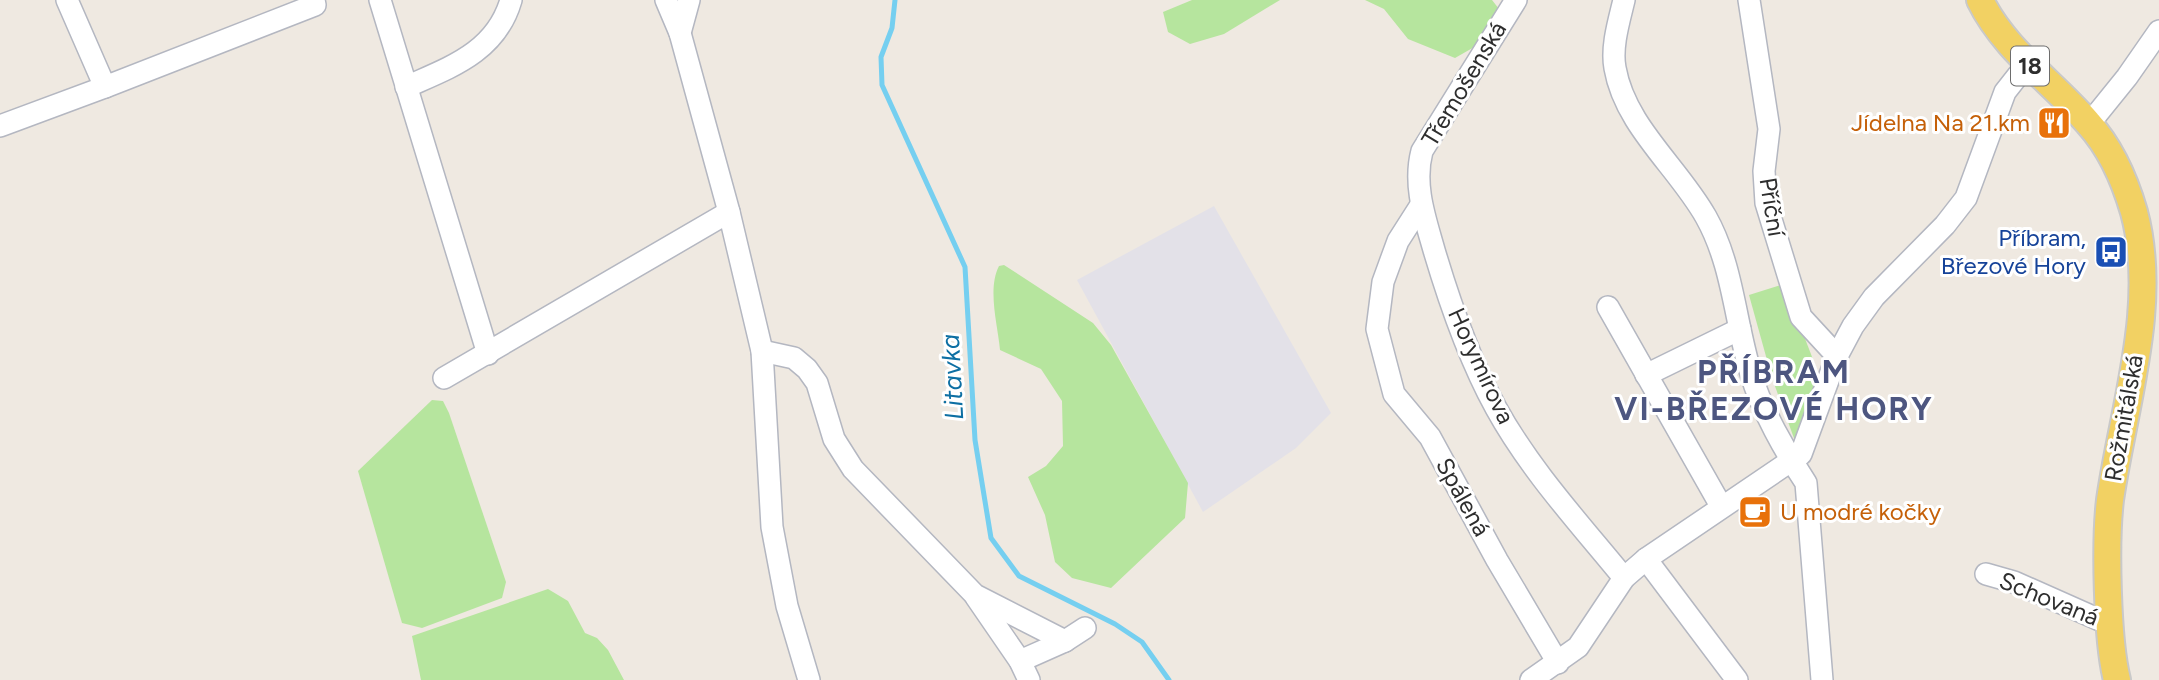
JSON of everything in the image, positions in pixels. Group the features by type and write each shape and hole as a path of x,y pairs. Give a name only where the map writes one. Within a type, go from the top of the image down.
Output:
{"main road":[{"name":"Rožmitálská","path":"1980,0 1998,30 2027,64 2089,124 2114,163 2134,213 2151,285 2110,503 2111,625 2122,678"}],"street":[{"path":"67,0 105,87"},
{"path":"0,126 315,5 314,0"},
{"path":"380,0 488,354"},
{"path":"407,87 474,55 495,33 511,0"},
{"path":"666,0 680,33 729,212 762,351 772,527 787,606 809,680"},
{"path":"680,33 689,0"},
{"name":"Třemošenská","path":"1421,205 1418,165 1422,151 1516,0"},
{"path":"1624,0 1615,67 1624,96 1637,121 1707,218 1723,254 1752,377 1806,483 1822,680"},
{"name":"Příční","path":"1749,0 1769,129 1764,171 1766,202 1801,317 1837,356"},
{"path":"2089,124 2159,31"},
{"path":"1531,680 1578,647 1624,579 1646,559 1721,506 1793,462 1807,442 1837,356 1874,297 1945,225 1966,198 2005,92 2027,64"},
{"name":"Spálená","path":"1421,205 1398,241 1383,282 1377,329 1394,394 1430,437 1497,560 1558,663"},
{"name":"Horymírova","path":"1421,205 1453,309 1497,410 1532,463 1624,579"},
{"path":"443,378 729,212"},
{"path":"1608,307 1721,506"},
{"path":"1646,375 1740,329"},
{"path":"762,351 794,358 807,369 817,383 834,439 847,462 975,595 1020,661 1029,680"},
{"path":"1646,559 1737,680"},
{"name":"Schovaná","path":"1986,574 2014,582 2111,625"},
{"path":"975,595 1065,641"},
{"path":"1020,661 1065,641 1085,628"}],"shaded area":[{"path":"1214,206 1331,413 1296,448 1203,512 1077,280"}],"green space":[{"path":"1192,0 1280,0 1224,34 1190,44 1168,32 1163,12"},
{"path":"1365,0 1492,0 1499,9 1476,46 1455,58 1408,39 1384,9"},
{"path":"1004,265 1093,323 1111,345 1188,483 1185,518 1111,588 1072,578 1055,562 1045,515 1028,477 1046,466 1063,446 1062,401 1041,369 1000,350 994,308 994,285 999,266"},
{"path":"1784,284 1819,375 1795,441 1772,378 1749,295"},
{"path":"432,400 443,401 449,413 506,582 502,598 422,628 402,623 358,471"},
{"path":"548,589 568,601 585,633 597,638 608,650 624,680 421,680 412,636"}],"waterway":[{"name":"Litavka","path":"895,0 892,28 881,57 882,85 965,267 975,440 991,538 1019,576 1115,624 1142,642 1169,680"}],"place":[{"name":"Jídelna Na 21.km","path":"2054,123"},
{"name":"Příbram, Březové Hory","path":"2111,252"},
{"name":"U modré kočky","path":"1755,512"}],"district":[{"name":"PŘÍBRAM VI-BŘEZOVÉ HORY","path":"1774,390"}]}
